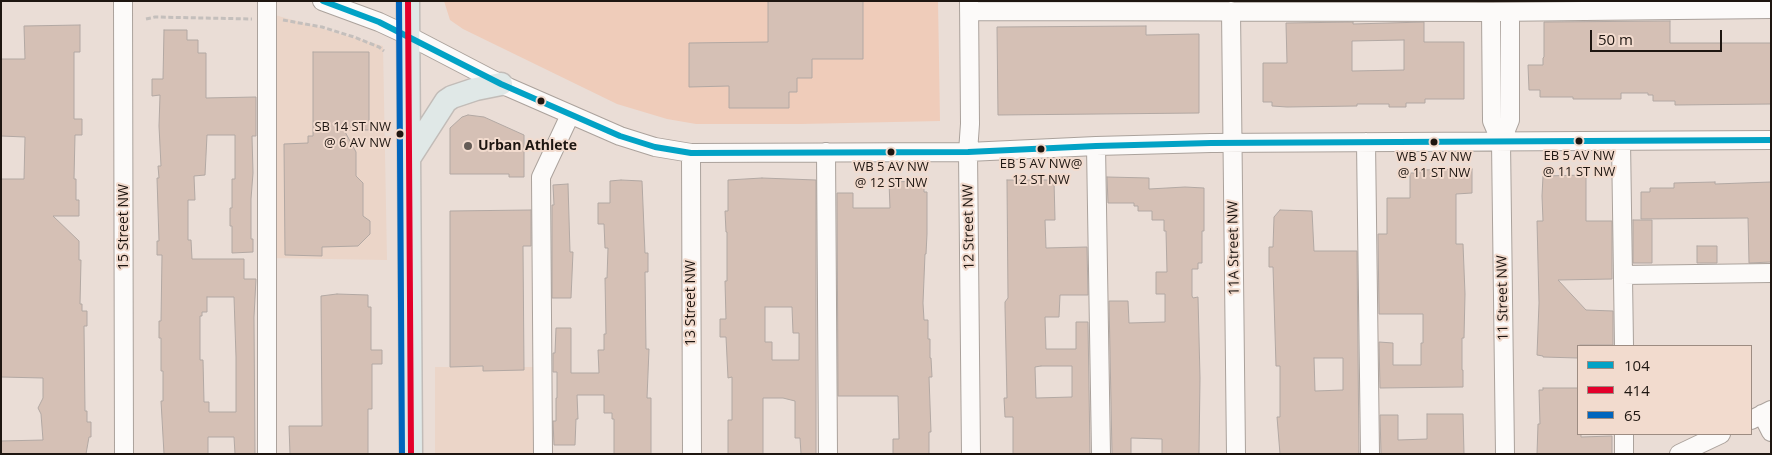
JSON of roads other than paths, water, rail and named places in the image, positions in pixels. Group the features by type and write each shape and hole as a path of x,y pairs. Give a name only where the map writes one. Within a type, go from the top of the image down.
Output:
{"main road":[{"path":"408,1 411,454"},
{"path":"410,157 446,100 476,89 502,84"}],"street":[{"name":"15 Street NW","path":"123,1 124,454"},
{"path":"267,1 267,454"},
{"path":"322,1 363,15 407,35 502,84 620,136 655,147 690,153 968,152 1096,146 1233,143 1771,140"},
{"path":"969,6 1231,11 1491,12 1771,9"},
{"name":"12 Street NW","path":"969,6 970,124 968,152 971,454"},
{"name":"11A Street NW","path":"1231,11 1236,454"},
{"name":"11 Street NW","path":"1491,12 1492,121 1501,142 1505,454"},
{"name":"11 Street NW","path":"1501,142 1510,120 1510,12"},
{"path":"543,454 541,177 570,115"},
{"path":"1621,141 1624,345"},
{"path":"1366,142 1370,454"},
{"path":"1096,146 1101,454"},
{"path":"826,152 828,454"},
{"name":"13 Street NW","path":"690,153 692,454"},
{"path":"1623,275 1771,273"},
{"path":"1761,415 1771,432"},
{"path":"1624,435 1624,454"},
{"path":"1679,454 1719,435"}],"place":[{"name":"SB 14 ST NW @ 6 AV NW","path":"400,134"},
{"name":"EB 5 AV NW @ 11 ST NW","path":"1579,141"},
{"name":"WB 5 AV NW @ 11 ST NW","path":"1434,142"},
{"name":"Urban Athlete","path":"468,146"},
{"name":"EB 5 AV NW@ 12 ST NW","path":"1041,149"},
{"name":"WB 5 AV NW @ 12 ST NW","path":"891,152"}]}
